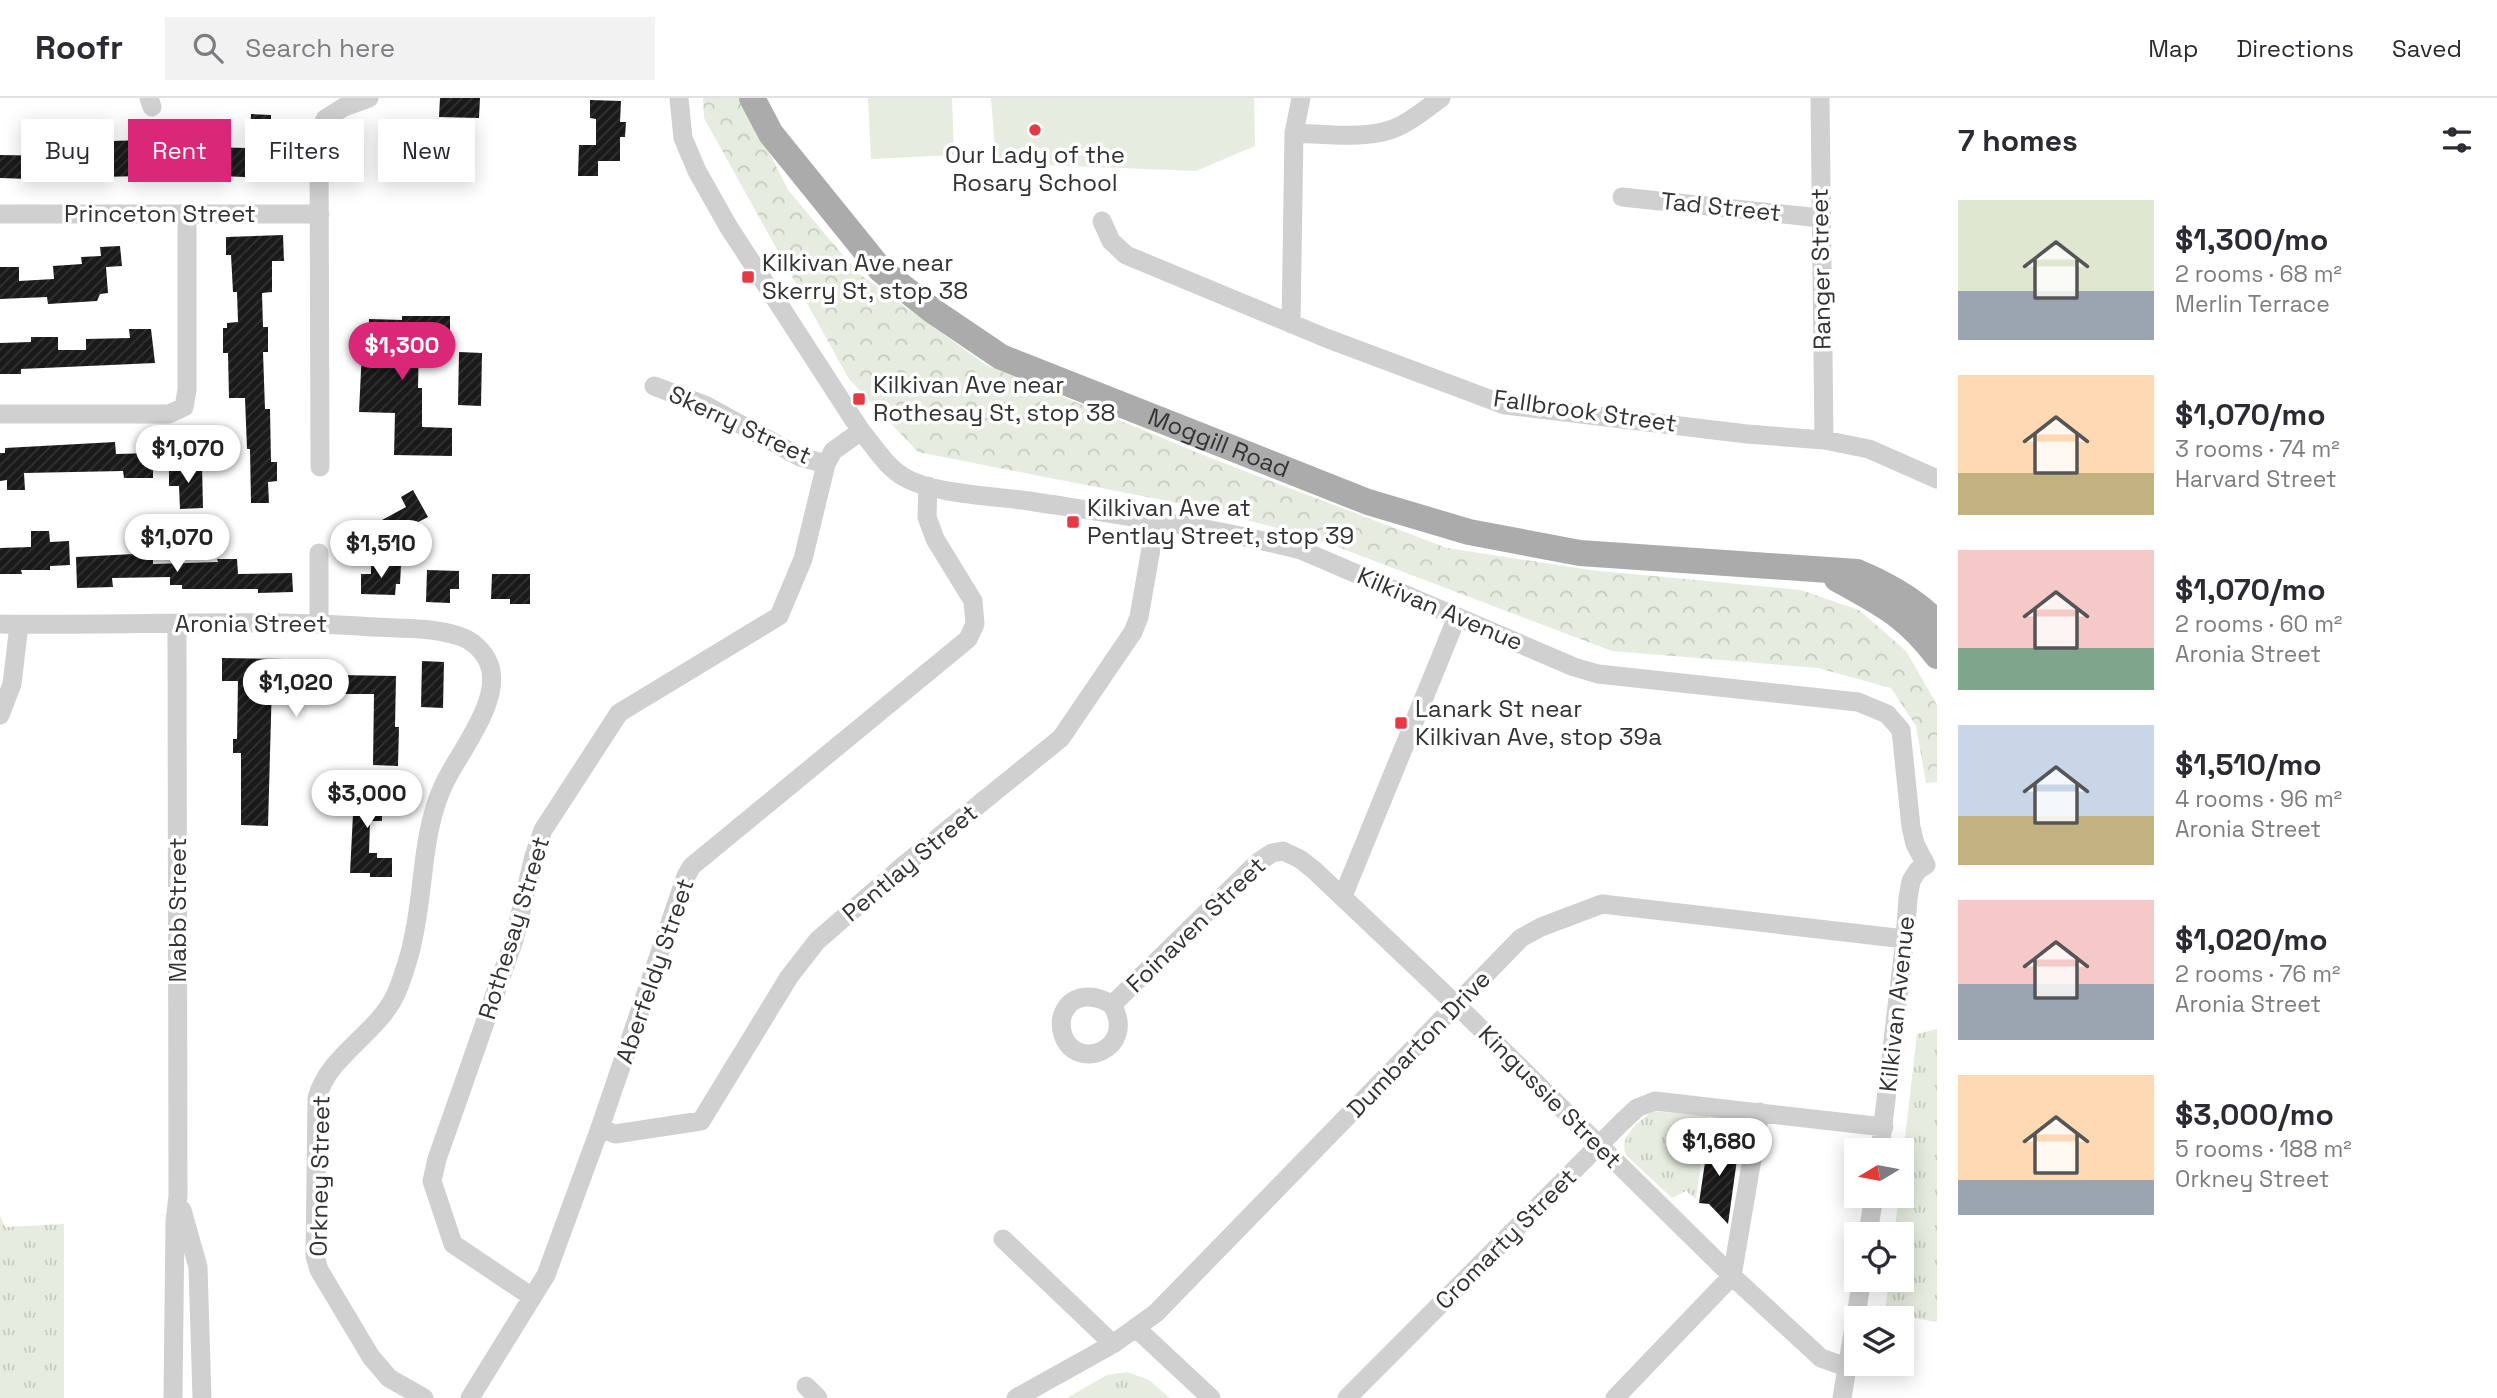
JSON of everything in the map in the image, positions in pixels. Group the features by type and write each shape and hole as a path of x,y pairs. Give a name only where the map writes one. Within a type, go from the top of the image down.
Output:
{"main road":[{"name":"Moggill Road","path":"752,98 771,134 881,270 933,311 1001,357 1368,502 1469,532 1580,553 1857,572 1878,580 1937,623"},
{"name":"Moggill Road","path":"769,98 814,186"},
{"name":"Moggill Road","path":"1817,568 1898,613 1923,637 1937,656"}],"street":[{"path":"320,467 319,139 325,119 344,107 369,98"},
{"name":"Kilkivan Avenue","path":"679,98 683,138 697,172 741,247 861,431 896,472 905,478 928,486 1156,520 1301,550 1574,667 1598,674 1858,702 1887,714 1901,730 1915,844 1932,863 1918,870 1911,881 1882,1138"},
{"path":"1291,324 1294,133 1301,98"},
{"path":"1294,133 1385,132 1407,122 1441,98"},
{"name":"Ranger Street","path":"1820,98 1824,440"},
{"name":"Tad Street","path":"1622,197 1820,218"},
{"name":"Princeton Street","path":"0,214 320,214"},
{"path":"0,414 169,414 184,407 187,390 187,214"},
{"name":"Fallbrook Street","path":"1102,221 1111,241 1126,255 1291,324 1505,405 1747,434 1824,440 1869,449 1937,479"},
{"name":"Skerry Street","path":"654,386 707,406 800,457 826,464"},
{"name":"Rothesay Street","path":"531,1297 453,1244 432,1181 437,1159 514,940 543,830 619,713 779,616 803,559 826,464 833,451 861,431"},
{"name":"Aberfeldy Street","path":"470,1398 546,1275 600,1128 686,876 692,866 968,639 975,624 973,601 935,539 927,517 928,486"},
{"name":"Pentlay Street","path":"600,1128 615,1134 701,1121 789,977 817,941 903,866 1061,738 1133,632 1139,617 1156,520"},
{"path":"319,553 319,624"},
{"path":"1343,896 1457,617"},
{"path":"0,715 12,684 10,624"},
{"name":"Aronia Street","path":"10,624 319,624 448,633 473,643 489,664"},
{"name":"Mabb Street","path":"173,1398 175,1221 178,1196 177,624"},
{"name":"Orkney Street","path":"424,1398 389,1378 371,1357 319,1270 316,1256 317,1098 320,1087 336,1065 379,1021 391,1005 397,990 413,940 421,869 435,806 444,782 483,713 492,687 489,664"},
{"name":"Kingussie Street","path":"1283,851 1300,859 1343,896 1732,1276 1821,1358 1844,1366"},
{"name":"Foinaven Street","path":"1112,1005 1257,863 1272,852 1283,851"},
{"name":"Dumbarton Drive","path":"1016,1398 1113,1345 1156,1313 1521,938 1541,927 1602,904 1905,939"},
{"name":"Cromarty Street","path":"1347,1398 1637,1108 1655,1101 1884,1127"},
{"path":"1615,1398 1732,1276 1760,1112"},
{"name":"Mabb Street","path":"178,1196 198,1267 202,1398"},
{"path":"1003,1239 1113,1345"},
{"path":"1137,1329 1211,1398"},
{"path":"1842,1398 1847,1376"}],"green space":[{"path":"703,98 742,98 788,190 858,273 986,365 1213,459 1447,548 1590,570 1801,590 1859,610 1906,651 1937,705 1937,782 1926,783 1916,726 1891,688 1818,668 1612,651 1314,538 1198,507 918,452 849,379 704,118"},
{"path":"868,98 952,98 954,155 871,159"},
{"path":"991,98 1254,98 1255,146 1196,171 996,163"},
{"path":"1937,1029 1937,1322 1914,1318 1914,1306 1886,1306 1887,1292 1914,1292 1914,1222 1896,1222 1897,1208 1914,1208 1914,1138 1905,1138 1917,1034"},
{"path":"1652,1111 1708,1116 1696,1199 1686,1191 1672,1198 1626,1155 1624,1148 1627,1136"},
{"path":"0,1216 5,1227 64,1224 64,1398 0,1398"},
{"path":"1127,1372 1149,1380 1170,1398 1067,1398 1107,1375"}],"building":[{"path":"440,98 480,98 479,118 439,117"},
{"path":"590,100 621,101 620,122 626,122 625,137 620,137 620,161 598,161 598,176 578,176 579,145 596,145 596,119 590,118"},
{"path":"251,114 271,115 271,119 251,119"},
{"path":"128,140 128,176 114,177 114,141"},
{"path":"231,148 245,148 245,177 231,176"},
{"path":"0,155 21,155 21,179 0,178"},
{"path":"283,235 284,261 272,261 272,292 262,293 263,327 268,327 268,352 263,352 265,409 270,409 271,462 277,462 277,481 268,482 269,503 251,503 245,398 229,398 228,353 223,353 223,328 227,328 227,323 238,322 237,292 233,292 231,255 226,255 226,237"},
{"path":"120,246 122,266 106,267 108,293 100,294 97,301 48,304 47,297 0,299 0,267 19,267 19,281 54,279 53,266 82,264 81,257 101,256 100,247"},
{"path":"402,316 450,316 450,336 423,336 423,341 419,341 418,388 422,388 422,427 452,428 452,456 394,455 395,413 359,412 362,350 368,351 369,319 402,320"},
{"path":"129,329 151,329 155,363 21,369 21,374 0,374 0,343 31,342 31,337 58,337 58,350 86,350 86,339 130,338"},
{"path":"459,352 482,353 481,406 458,405"},
{"path":"115,442 116,454 153,453 153,478 124,478 123,471 24,473 25,490 7,490 7,480 0,481 0,453 5,453 5,448"},
{"path":"169,465 202,465 203,508 180,509 179,486 169,486"},
{"path":"413,490 428,517 391,536 382,520 406,507 401,497"},
{"path":"31,531 49,531 50,542 69,541 70,565 50,566 50,570 21,570 22,574 0,574 0,548 31,547"},
{"path":"153,553 153,564 237,559 238,574 292,573 293,592 182,589 182,585 170,585 170,577 112,578 113,587 77,588 76,557"},
{"path":"371,564 401,565 400,584 396,584 395,595 361,594 361,574 371,574"},
{"path":"427,570 459,571 459,589 450,589 450,603 426,602"},
{"path":"492,574 530,574 530,604 510,604 510,599 491,599"},
{"path":"222,658 285,659 285,666 340,667 340,675 396,676 395,727 399,727 398,766 373,765 374,694 303,694 303,683 272,682 268,826 241,825 241,753 233,753 233,739 237,739 238,681 222,681"},
{"path":"422,661 444,662 443,708 421,707"},
{"path":"355,775 376,775 375,804 382,805 382,821 370,821 369,853 377,853 377,858 392,858 392,877 350,873"},
{"path":"1708,1142 1739,1145 1728,1224 1709,1204 1699,1203"}],"place":[{"name":"Our Lady of the Rosary School","path":"1035,130"},
{"name":"Kilkivan Ave near Skerry St, stop 38","path":"748,277"},
{"name":"Kilkivan Ave near Rothesay St, stop 38","path":"859,399"},
{"name":"Kilkivan Ave at Pentlay Street, stop 39","path":"1073,522"},
{"name":"Lanark St near Kilkivan Ave, stop 39a","path":"1401,723"}]}
